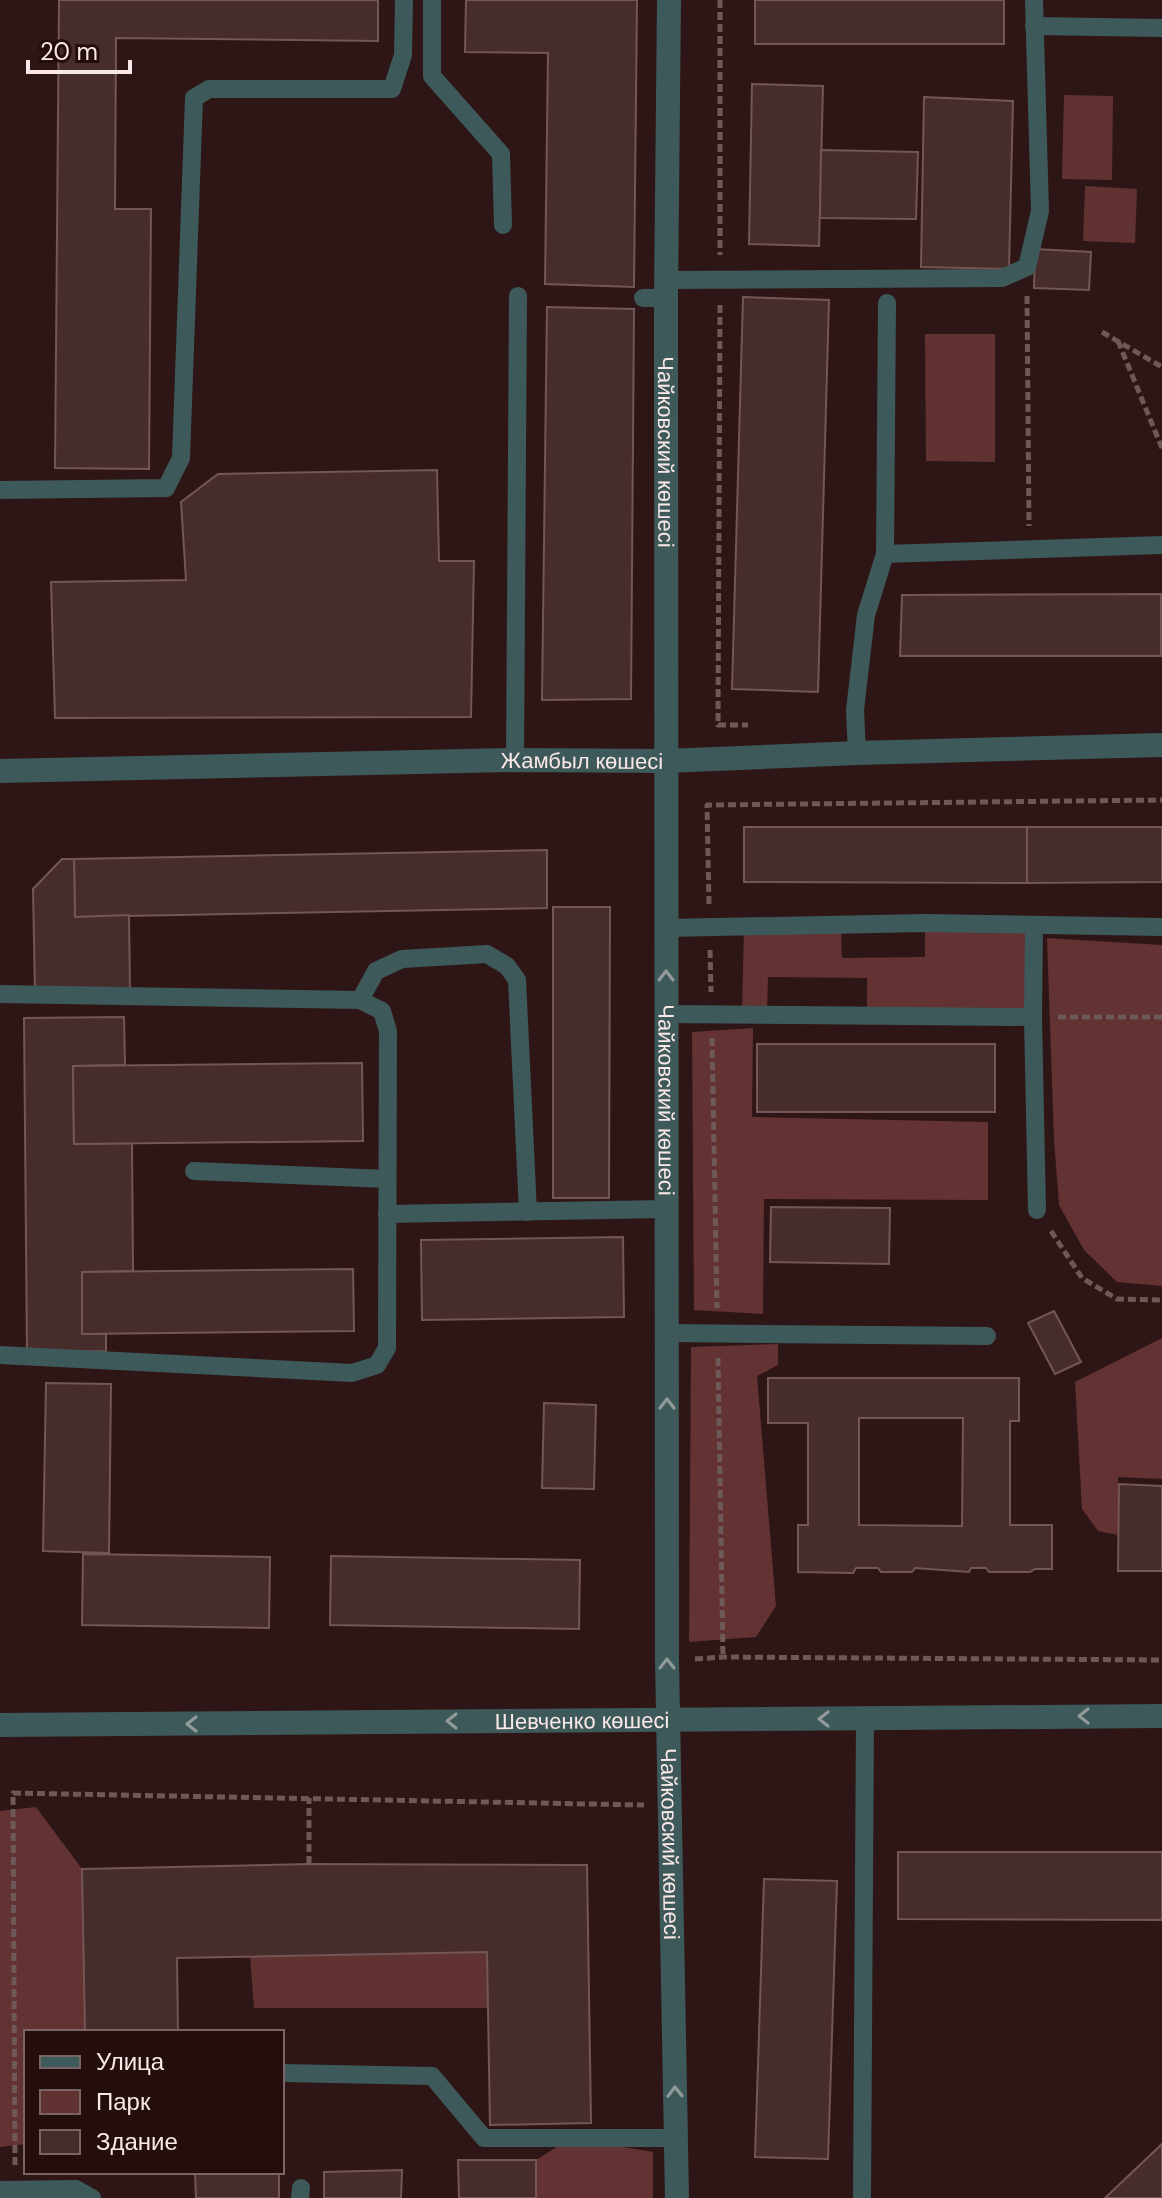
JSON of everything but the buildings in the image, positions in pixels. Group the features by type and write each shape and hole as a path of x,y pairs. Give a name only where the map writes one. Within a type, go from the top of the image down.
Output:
{"street":[{"name":"Чайковский көшесі","path":"669,0 659,292 667,761 667,1720 677,2198"},
{"name":"Жамбыл көшесі","path":"0,771 515,760 667,761 1162,745"},
{"name":"Шевченко көшесі","path":"0,1725 1162,1716"}],"lane":[{"path":"0,490 166,488 181,458 194,98 209,89 392,89 403,55 404,0"},
{"path":"432,0 432,76 501,154 503,225"},
{"path":"659,292 720,280 1002,278 1027,267 1040,211 1034,0"},
{"path":"1034,26 1162,28"},
{"path":"515,760 518,296"},
{"path":"857,753 855,710 866,615 885,554 887,303"},
{"path":"885,554 1162,545"},
{"path":"666,928 925,923 1162,927"},
{"path":"1034,926 1037,1210"},
{"path":"360,1000 376,971 402,959 487,954 507,966 517,980 528,1212"},
{"path":"0,994 360,1000 382,1011 388,1031 387,1348 377,1365 352,1373 0,1355"},
{"path":"666,1014 1033,1017"},
{"path":"194,1171 387,1179"},
{"path":"387,1214 666,1209"},
{"path":"667,1333 987,1336"},
{"path":"862,2198 865,1718"},
{"path":"284,2073 432,2076 484,2138 676,2138"},
{"path":"8,2190 76,2189 92,2198"}],"path":[{"path":"720,0 718,725 749,725"},
{"path":"1027,267 1030,549"},
{"path":"1102,332 1162,367"},
{"path":"1118,341 1162,448"},
{"path":"723,1657 707,805 1162,800"},
{"path":"1033,1017 1162,1017"},
{"path":"1037,1210 1082,1278 1117,1299 1162,1300"},
{"path":"686,1660 723,1657 1162,1660"},
{"path":"8,2190 13,1793 608,1802 669,1806"},
{"path":"309,1798 309,1864"}],"green space":[{"path":"1064,95 1113,96 1112,180 1062,179"},
{"path":"1085,186 1137,189 1135,243 1083,241"},
{"path":"925,334 995,334 995,462 926,461"},
{"path":"487,1952 488,2008 254,2008 250,1956"}],"shaded area":[{"path":"925,929 1029,933 1027,1011 867,1007 867,978 768,977 767,1010 742,1009 744,930 841,930 842,958 925,957"},
{"path":"1047,938 1162,945 1162,1286 1117,1282 1084,1250 1059,1205"},
{"path":"753,1028 752,1117 988,1122 988,1200 764,1199 763,1314 694,1310 692,1032"},
{"path":"1162,1338 1162,1479 1118,1477 1118,1535 1098,1531 1082,1509 1075,1382"},
{"path":"778,1344 778,1365 757,1376 776,1606 756,1637 689,1642 691,1347"},
{"path":"36,1807 82,1869 85,2030 24,2030 24,2144 0,2147 0,1811"},
{"path":"571,2138 653,2152 653,2198 536,2198 536,2160"}]}
